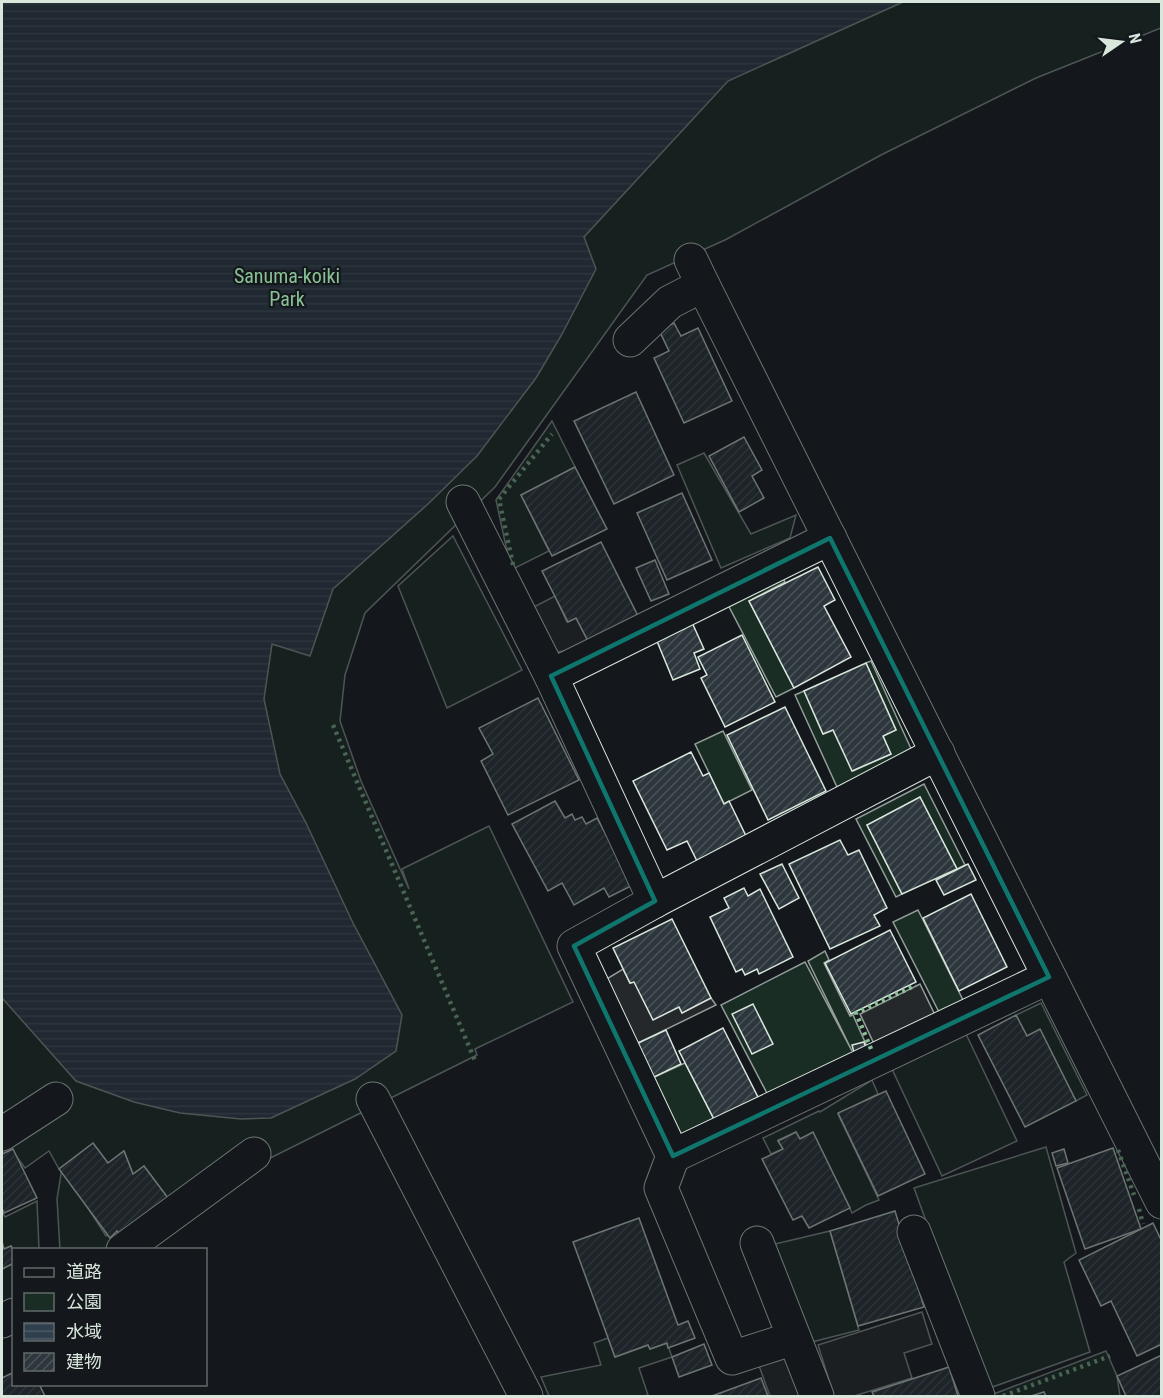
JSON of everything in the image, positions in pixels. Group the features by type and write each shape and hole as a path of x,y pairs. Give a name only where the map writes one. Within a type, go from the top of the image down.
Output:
{"street":[{"path":"630,340 670,302 697,272 1161,1202"},
{"path":"463,502 551,676 655,901"},
{"path":"551,676 830,538"},
{"path":"794,1338 732,1358 662,1188 673,1156 574,946 655,901 938,753"},
{"path":"673,1156 1049,977"},
{"path":"2,1134 56,1099"},
{"path":"373,1099 526,1396"},
{"path":"126,1248 254,1154"},
{"path":"914,1232 978,1396"},
{"path":"757,1244 817,1396"}],"highlighted area":[{"path":"830,538 1049,977 673,1156 574,946 655,901 551,676"}],"green space":[{"name":"Sanuma-koiki Park","path":"2,2 1161,2 1161,28 1036,78 881,155 725,240 647,275 495,487 365,613 345,675 340,721 361,781 409,889 402,869 489,826 573,1002 475,1049 477,1055 174,1206 144,1166 133,1174 124,1151 108,1163 93,1144 59,1169 49,1151 25,1168 8,1145 2,1128"},
{"path":"552,421 575,467 521,495 549,551 511,570 496,500"},
{"path":"704,453 751,534 796,515 790,538 721,568 677,465"},
{"path":"453,536 522,670 447,708 398,586"},
{"path":"779,571 785,582 749,601 794,688 776,697 725,599"},
{"path":"871,661 913,753 837,787 795,695 804,691 823,734 833,730 853,771 891,754 883,736 896,730 866,663"},
{"path":"723,731 752,790 724,804 695,744"},
{"path":"924,784 965,865 957,869 920,797 867,825 902,894 896,897 856,819"},
{"path":"918,910 964,1002 940,1014 893,922"},
{"path":"825,951 829,960 824,963 850,1016 853,1015 869,1051 771,1101 721,1005 805,962 852,1051 808,961"},
{"path":"1041,1003 1087,1095 1076,1101 1040,1030 1027,1036 1016,1015"},
{"path":"966,1034 1017,1141 942,1176 892,1069"},
{"path":"685,1063 717,1125 689,1139 677,1135 650,1079"},
{"path":"872,1080 878,1094 838,1114 879,1200 852,1213 813,1133 800,1139 796,1132 778,1140 783,1149 771,1154 763,1138 820,1112"},
{"path":"1046,1147 1076,1253 1064,1262 1090,1352 987,1389 914,1188"},
{"path":"62,1168 106,1236 118,1228 126,1239 112,1248 60,1248 57,1199"},
{"path":"37,1201 39,1248 12,1248 11,1246 4,1249 2,1211 5,1217"},
{"path":"830,1231 859,1330 812,1342 775,1244"},
{"path":"12,1264 12,1310 2,1315 2,1269"},
{"path":"608,1338 615,1357 648,1345 650,1349 667,1343 672,1357 639,1368 648,1395 549,1396 541,1377 601,1365 594,1343"},
{"path":"1106,1351 1117,1376 1120,1396 991,1395"}],"shaded area":[{"path":"555,596 567,622 576,618 588,641 569,650 558,652 548,648 528,610"},
{"path":"623,969 630,983 634,982 679,1007 682,1013 711,998 716,1005 630,1047 600,983"},
{"path":"920,984 937,1019 876,1048 860,1014"},
{"path":"922,1312 932,1344 904,1353 912,1378 854,1396 834,1396 818,1345"},
{"path":"789,1352 806,1396 770,1396 758,1363"}],"water":[{"name":"Sanuma-koiki Park","path":"2,2 903,2 728,81 584,237 596,269 536,378 477,456 428,504 333,589 310,656 272,644 264,699 280,774 353,923 402,1015 396,1051 355,1079 271,1118 241,1119 180,1113 134,1102 76,1081 2,998"}],"building":[{"path":"674,323 681,336 698,328 732,401 684,423 654,358 669,351 659,330"},
{"path":"636,392 674,475 614,504 574,421"},
{"path":"744,437 762,470 752,476 764,498 739,512 709,456"},
{"path":"575,467 607,529 552,556 521,495"},
{"path":"682,493 712,560 667,580 637,513"},
{"path":"601,542 638,616 588,641 576,618 568,622 542,571"},
{"path":"655,560 669,594 651,601 636,568"},
{"path":"818,567 835,600 824,606 851,657 794,688 749,601"},
{"path":"690,618 704,649 694,653 700,669 673,680 654,634"},
{"path":"742,635 775,702 725,727 701,678 707,675 698,657"},
{"path":"866,663 896,730 883,736 891,754 852,771 833,730 823,734 804,691"},
{"path":"538,698 579,780 508,815 481,761 493,754 479,728"},
{"path":"785,707 826,791 768,820 727,735"},
{"path":"691,752 703,776 709,773 724,804 729,801 747,838 698,863 687,841 667,850 633,781"},
{"path":"920,797 957,869 902,894 867,825"},
{"path":"555,801 565,818 572,814 575,820 582,817 586,824 597,818 633,885 609,897 604,888 574,905 562,883 548,891 512,824"},
{"path":"840,840 848,855 859,850 887,908 874,915 880,926 830,949 789,864"},
{"path":"782,864 799,898 779,909 760,874"},
{"path":"968,864 976,880 944,895 936,880"},
{"path":"744,888 748,896 760,889 793,957 759,974 757,969 745,975 742,969 736,972 710,917 729,908 724,898"},
{"path":"971,894 1007,967 959,991 923,918"},
{"path":"672,919 711,998 682,1013 679,1007 653,1020 634,982 630,983 613,948"},
{"path":"890,930 916,982 851,1014 825,963"},
{"path":"753,1004 773,1044 752,1054 732,1014"},
{"path":"1016,1015 1027,1036 1040,1029 1076,1101 1025,1127 978,1035"},
{"path":"723,1028 761,1103 717,1125 679,1051"},
{"path":"666,1030 681,1064 650,1079 636,1044"},
{"path":"864,1042 867,1051 855,1056 852,1045"},
{"path":"886,1091 925,1174 878,1196 838,1113"},
{"path":"796,1132 800,1139 813,1132 850,1208 809,1228 802,1216 793,1220 762,1159 783,1149 778,1141"},
{"path":"93,1143 108,1163 124,1151 133,1174 144,1166 174,1206 126,1243 117,1231 110,1238 59,1169"},
{"path":"1113,1148 1141,1229 1085,1249 1057,1168"},
{"path":"13,1149 37,1198 4,1213 2,1208 2,1154"},
{"path":"1064,1149 1068,1163 1056,1166 1052,1153"},
{"path":"895,1211 924,1307 858,1326 830,1231"},
{"path":"639,1218 678,1325 688,1321 695,1338 668,1348 667,1343 650,1349 648,1345 615,1357 573,1242"},
{"path":"1153,1223 1162,1242 1162,1344 1137,1356 1111,1301 1101,1306 1079,1260"},
{"path":"2,1242 4,1249 11,1246 12,1248 12,1264 2,1269"},
{"path":"704,1344 712,1365 679,1377 672,1357"},
{"path":"1162,1355 1162,1396 1126,1396 1117,1376"},
{"path":"949,1367 958,1396 874,1396 872,1392"},
{"path":"12,1373 12,1386 40,1386 45,1396 2,1396 2,1378"},
{"path":"761,1378 768,1396 712,1396"},
{"path":"1044,1392 1046,1396 1031,1396"}],"hedge":[{"path":"513,565 499,499 552,434"},
{"path":"333,725 476,1063"},
{"path":"871,1049 856,1013 916,985"},
{"path":"1118,1150 1134,1195"},
{"path":"1139,1209 1143,1224"},
{"path":"1003,1396 1110,1356"}]}
